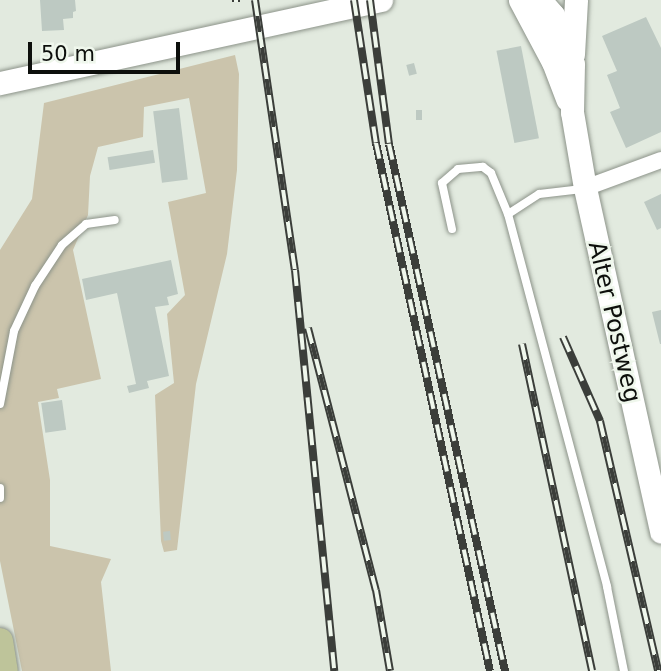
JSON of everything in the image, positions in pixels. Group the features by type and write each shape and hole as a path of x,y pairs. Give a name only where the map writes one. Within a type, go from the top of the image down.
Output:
{"main road":[{"path":"0,83 381,0"},
{"name":"Alter Postweg","path":"520,0 553,62 572,112"},
{"name":"Alter Postweg","path":"540,0 553,15 573,64 572,112 585,188 658,498 661,532"},
{"path":"573,64 576,0"},
{"path":"0,641 5,671"}],"street":[{"path":"585,188 661,160"}],"lane":[{"path":"452,229 442,183 458,169 483,167 491,173 508,214 607,587 624,671"},
{"path":"508,214 539,194 585,188"},
{"path":"0,404 14,331 35,286 62,245 86,224 115,220"},
{"path":"0,488 0,498"}],"shaded area":[{"path":"235,55 239,74 237,170 227,254 196,384 177,550 164,552 161,541 155,395 174,383 167,314 185,295 168,202 206,193 189,98 144,107 143,137 98,147 90,176 88,215 73,250 101,379 57,389 59,398 38,402 50,480 50,546 111,559 101,582 111,671 22,671 0,561 0,250 32,199 44,103"}],"building":[{"path":"40,0 75,0 76,11 73,12 73,18 63,19 64,30 42,31"},
{"path":"646,17 661,48 661,132 626,148 610,112 620,108 607,75 617,71 602,36"},
{"path":"521,46 539,138 514,143 496,51"},
{"path":"414,63 417,74 409,76 406,65"},
{"path":"179,108 188,179 162,183 153,111"},
{"path":"416,110 422,110 422,120 416,120"},
{"path":"153,150 155,163 110,170 108,157"},
{"path":"661,194 661,228 657,230 644,202"},
{"path":"171,260 178,294 167,297 169,305 155,307 169,376 147,381 149,388 129,393 127,386 136,384 117,293 86,300 82,279"},
{"path":"661,310 661,344 660,344 652,312"},
{"path":"62,400 66,430 45,433 41,403"},
{"path":"170,531 171,540 164,541 163,532"}],"railway":[{"path":"255,0 295,270 334,671"},
{"path":"354,0 376,143 490,671"},
{"path":"370,0 389,144 505,671"},
{"path":"308,328 376,590 390,671"},
{"path":"563,337 600,421 658,671"},
{"path":"522,344 592,671"}]}
